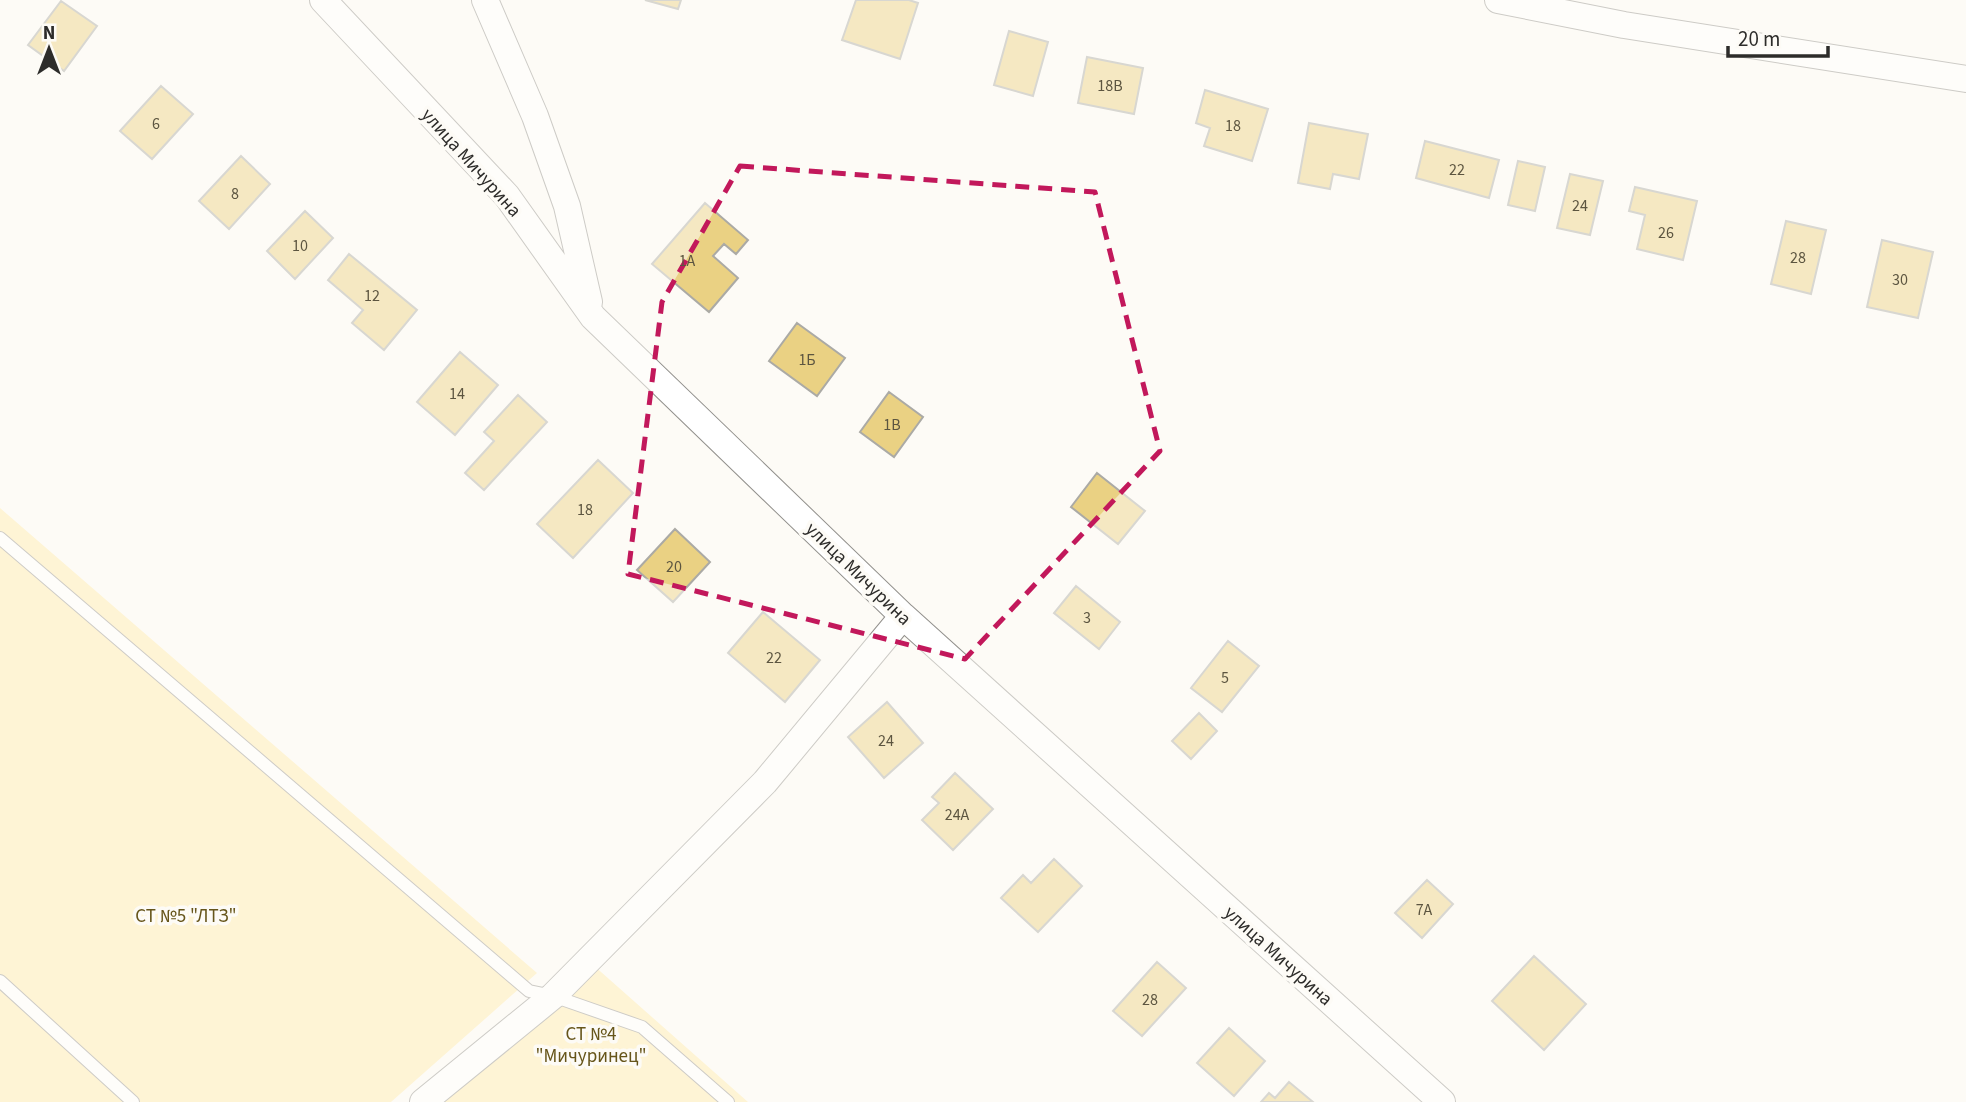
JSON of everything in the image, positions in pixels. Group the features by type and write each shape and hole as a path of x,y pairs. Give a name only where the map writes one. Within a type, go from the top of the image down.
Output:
{"street":[{"name":"улица Мичурина","path":"323,0 507,196 593,317 903,616 1442,1102"},
{"path":"485,0 535,116 567,206 593,317"},
{"path":"1498,0 1623,25 1966,79"},
{"path":"433,1098 553,996 765,782 903,616"}],"lane":[{"path":"0,538 529,991 553,996 642,1027 728,1102"},
{"path":"0,981 133,1102"}],"highlighted area":[{"path":"740,166 1095,192 1160,451 965,659 628,574 662,302"}],"green space":[{"name":"СТ №5 \"ЛТЗ\"","path":"0,508 537,973 391,1102 0,1102"},
{"name":"СТ №4 \"Мичуринец\"","path":"592,964 748,1102 437,1102"}],"building":[{"path":"645,0 681,0 678,9"},
{"path":"856,0 909,0 918,3 900,59 842,40"},
{"path":"61,1 97,26 64,71 28,45"},
{"path":"1009,31 1048,42 1033,96 994,85"},
{"path":"1087,57 1143,68 1134,114 1078,103"},
{"path":"161,86 193,114 152,159 120,131"},
{"path":"1205,90 1268,109 1252,161 1204,146 1210,128 1196,123"},
{"path":"1309,123 1368,134 1359,179 1333,174 1330,189 1298,183"},
{"path":"1425,141 1499,160 1489,198 1416,178"},
{"path":"241,156 270,184 229,229 199,201"},
{"path":"1518,161 1545,167 1535,211 1508,205"},
{"path":"1570,174 1603,181 1590,235 1557,228"},
{"path":"1635,187 1697,201 1683,260 1637,249 1645,215 1629,211"},
{"path":"705,203 748,240 736,254 724,244 713,256 738,278 709,312 652,264"},
{"path":"305,211 333,238 295,279 267,251"},
{"path":"1786,221 1826,230 1811,294 1771,284"},
{"path":"1882,240 1933,252 1918,318 1867,307"},
{"path":"349,254 417,310 384,350 352,323 363,310 328,280"},
{"path":"797,323 845,358 817,396 769,361"},
{"path":"460,352 498,385 455,435 417,402"},
{"path":"889,392 923,417 894,457 860,432"},
{"path":"518,395 547,422 484,490 465,473 494,441 484,432"},
{"path":"598,460 633,493 573,558 537,524"},
{"path":"1097,473 1145,511 1118,544 1071,507"},
{"path":"675,529 710,562 673,602 637,570"},
{"path":"1076,586 1120,622 1099,649 1054,613"},
{"path":"763,612 820,660 785,702 728,653"},
{"path":"1228,641 1259,666 1222,712 1191,688"},
{"path":"887,702 923,743 884,778 848,737"},
{"path":"1199,713 1217,731 1191,759 1172,741"},
{"path":"955,773 993,809 953,850 922,820 939,803 932,797"},
{"path":"1054,859 1082,886 1038,932 1001,898 1023,875 1031,883"},
{"path":"1427,880 1453,904 1422,938 1395,913"},
{"path":"1534,956 1586,1004 1544,1050 1492,1001"},
{"path":"1157,962 1186,988 1142,1036 1113,1011"},
{"path":"1229,1028 1265,1061 1234,1096 1197,1063"},
{"path":"1289,1082 1313,1102 1261,1102 1269,1093 1275,1098"}]}
